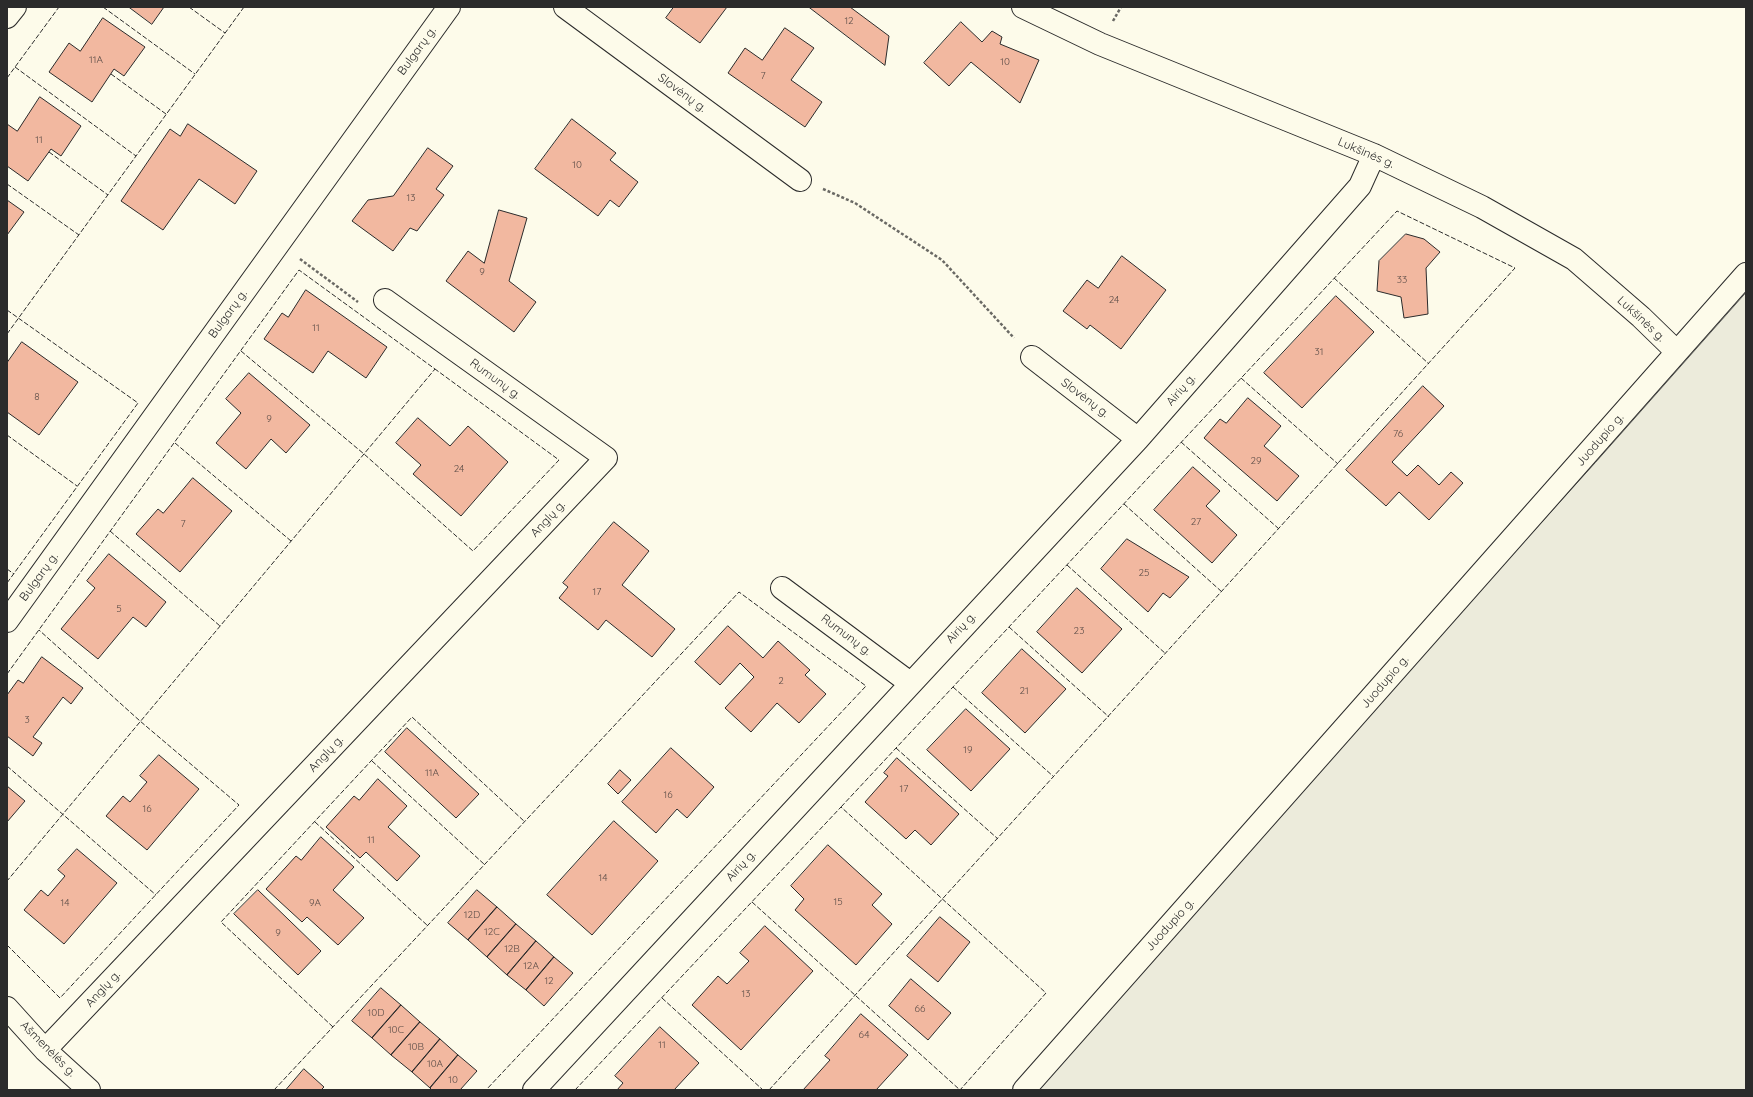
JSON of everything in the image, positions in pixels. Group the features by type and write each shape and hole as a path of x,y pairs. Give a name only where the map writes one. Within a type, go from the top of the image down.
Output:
{"street":[{"path":"7,17 15,7"},
{"name":"Bulgarų g.","path":"7,621 449,7"},
{"name":"Slovėnų g.","path":"565,7 800,180"},
{"name":"Lukšinės g.","path":"1023,7 1100,44 1374,155 1482,207 1574,259 1641,316 1677,352"},
{"name":"Airių g.","path":"534,1090 1138,439 1360,186 1374,155"},
{"name":"Juodupio g.","path":"1024,1090 1746,274"},
{"name":"Rumunų g.","path":"385,300 606,458"},
{"name":"Slovėnų g.","path":"1032,358 1138,439"},
{"name":"Anglų g.","path":"45,1050 606,458"},
{"name":"Rumunų g.","path":"782,588 910,683"},
{"name":"Ašmenėlės g.","path":"7,1008 45,1050 90,1090"}],"path":[{"path":"800,180 855,203 942,260 1032,358"},
{"path":"278,243 374,313 385,300"}],"shaded area":[{"path":"1746,293 1746,1090 1032,1090 1093,1019 1595,463"}],"building":[{"path":"129,7 164,7 152,24"},
{"path":"674,7 727,7 700,43 666,18"},
{"path":"809,7 850,7 889,36 885,65"},
{"path":"103,18 145,47 124,76 114,69 92,102 49,72 69,43 80,51"},
{"path":"961,22 982,42 992,31 1002,37 1000,44 1039,60 1020,103 971,62 949,86 924,63"},
{"path":"785,28 814,48 791,80 822,102 805,127 728,73 745,48 762,60"},
{"path":"40,97 81,126 61,156 51,149 28,181 7,166 7,124 17,131"},
{"path":"572,119 616,153 610,160 638,182 619,207 610,200 598,216 535,169"},
{"path":"188,124 257,171 235,204 199,179 163,230 121,201 170,129 180,136"},
{"path":"428,148 453,166 436,189 444,195 417,231 410,228 393,251 352,221 368,200 393,196"},
{"path":"7,200 24,212 7,235"},
{"path":"499,210 527,218 509,281 536,302 514,332 446,281 468,251 484,263"},
{"path":"1406,234 1424,239 1440,252 1426,268 1428,314 1404,318 1401,297 1377,291 1379,261"},
{"path":"1122,256 1166,290 1121,349 1090,325 1087,329 1063,311 1087,280 1098,288"},
{"path":"306,290 387,347 366,378 328,351 313,373 264,339 282,313 288,317"},
{"path":"1336,296 1374,332 1302,408 1264,373"},
{"path":"22,342 78,382 39,435 7,412 7,363"},
{"path":"249,373 310,425 286,453 271,439 246,469 216,443 241,413 226,399"},
{"path":"1423,386 1444,406 1392,462 1407,476 1418,465 1439,485 1451,472 1463,483 1429,520 1399,492 1386,506 1346,470"},
{"path":"1248,398 1281,426 1264,446 1299,476 1277,501 1204,438 1220,419 1226,423"},
{"path":"418,418 450,446 468,426 508,462 461,516 413,474 421,465 396,443"},
{"path":"1193,467 1220,491 1206,506 1237,535 1212,563 1154,510"},
{"path":"193,478 232,511 180,572 136,534 158,509 163,513"},
{"path":"614,522 649,551 622,585 675,629 652,657 606,620 598,630 559,598 568,587 563,583"},
{"path":"1127,539 1189,577 1170,598 1163,593 1148,612 1101,569"},
{"path":"109,554 166,602 146,627 133,617 98,659 61,629 95,588 87,581"},
{"path":"1077,588 1122,629 1082,673 1037,632"},
{"path":"728,626 763,658 778,641 810,670 805,675 826,694 799,723 777,703 751,732 725,708 754,677 740,663 720,685 695,662"},
{"path":"1022,649 1066,689 1025,733 982,693"},
{"path":"42,657 83,688 71,704 63,697 33,737 42,743 33,756 7,736 7,695 18,680 23,683"},
{"path":"966,709 1010,749 971,791 927,750"},
{"path":"407,728 479,794 456,818 385,752"},
{"path":"671,748 714,787 687,818 677,809 656,833 622,802"},
{"path":"159,755 199,789 147,850 106,816 123,796 130,802 147,782 140,776"},
{"path":"897,758 959,814 931,845 915,830 906,839 865,802 888,776 884,773"},
{"path":"620,770 631,780 618,794 608,784"},
{"path":"378,779 407,806 388,827 420,856 397,881 366,852 360,858 326,827 354,796 359,800"},
{"path":"7,786 25,801 7,822"},
{"path":"614,821 658,861 592,935 547,895"},
{"path":"321,837 354,867 333,890 364,918 338,945 307,917 302,922 266,889 296,856 301,860"},
{"path":"828,845 882,894 872,905 892,924 856,965 795,910 804,899 791,886"},
{"path":"77,849 117,883 64,944 24,910 41,890 48,896 65,876 58,870"},
{"path":"258,890 321,951 298,975 234,914"},
{"path":"477,890 497,907 468,940 448,923"},
{"path":"497,907 516,924 487,957 468,940"},
{"path":"940,917 970,942 938,982 907,956"},
{"path":"516,924 536,941 507,975 487,957"},
{"path":"765,926 813,971 741,1050 692,1005 718,976 727,984 749,961 740,953"},
{"path":"536,941 554,957 526,990 507,975"},
{"path":"554,957 573,973 544,1006 526,990"},
{"path":"911,979 951,1013 928,1040 889,1006"},
{"path":"381,988 401,1005 372,1038 352,1021"},
{"path":"401,1005 420,1022 391,1055 372,1038"},
{"path":"861,1014 908,1055 876,1090 803,1090 830,1060 825,1056"},
{"path":"420,1022 440,1039 412,1072 391,1055"},
{"path":"660,1027 699,1063 674,1090 617,1090 623,1083 615,1076"},
{"path":"440,1039 458,1055 430,1088 412,1072"},
{"path":"458,1055 477,1071 460,1090 432,1090 430,1088"},
{"path":"304,1069 324,1087 321,1090 286,1090"}],"fence":[{"path":"7,78 59,7"},
{"path":"103,7 195,74"},
{"path":"189,7 225,33"},
{"path":"7,334 244,7"},
{"path":"15,67 136,156"},
{"path":"111,74 166,114"},
{"path":"49,152 108,195"},
{"path":"7,184 79,235"},
{"path":"769,1090 1515,268 1397,211 841,807"},
{"path":"7,674 299,270 435,369 7,881"},
{"path":"1334,278 1429,364"},
{"path":"7,310 138,403 7,583"},
{"path":"241,351 364,454 473,551 559,460 435,369"},
{"path":"1241,378 1338,464"},
{"path":"7,435 77,486"},
{"path":"1181,442 1279,529"},
{"path":"175,443 291,541"},
{"path":"1124,504 1222,592"},
{"path":"110,531 220,626"},
{"path":"1067,565 1166,654"},
{"path":"7,569 14,574"},
{"path":"274,1090 739,592 866,686 486,1090"},
{"path":"1009,627 1109,717"},
{"path":"7,945 60,998 239,805 140,721 39,630"},
{"path":"953,687 1054,777"},
{"path":"333,1027 221,922 412,717 525,822"},
{"path":"896,748 998,839"},
{"path":"372,761 485,865"},
{"path":"7,766 156,895"},
{"path":"575,1090 841,807 1046,993 960,1090"},
{"path":"315,822 428,926"},
{"path":"752,902 960,1090"},
{"path":"662,998 763,1090"}]}
